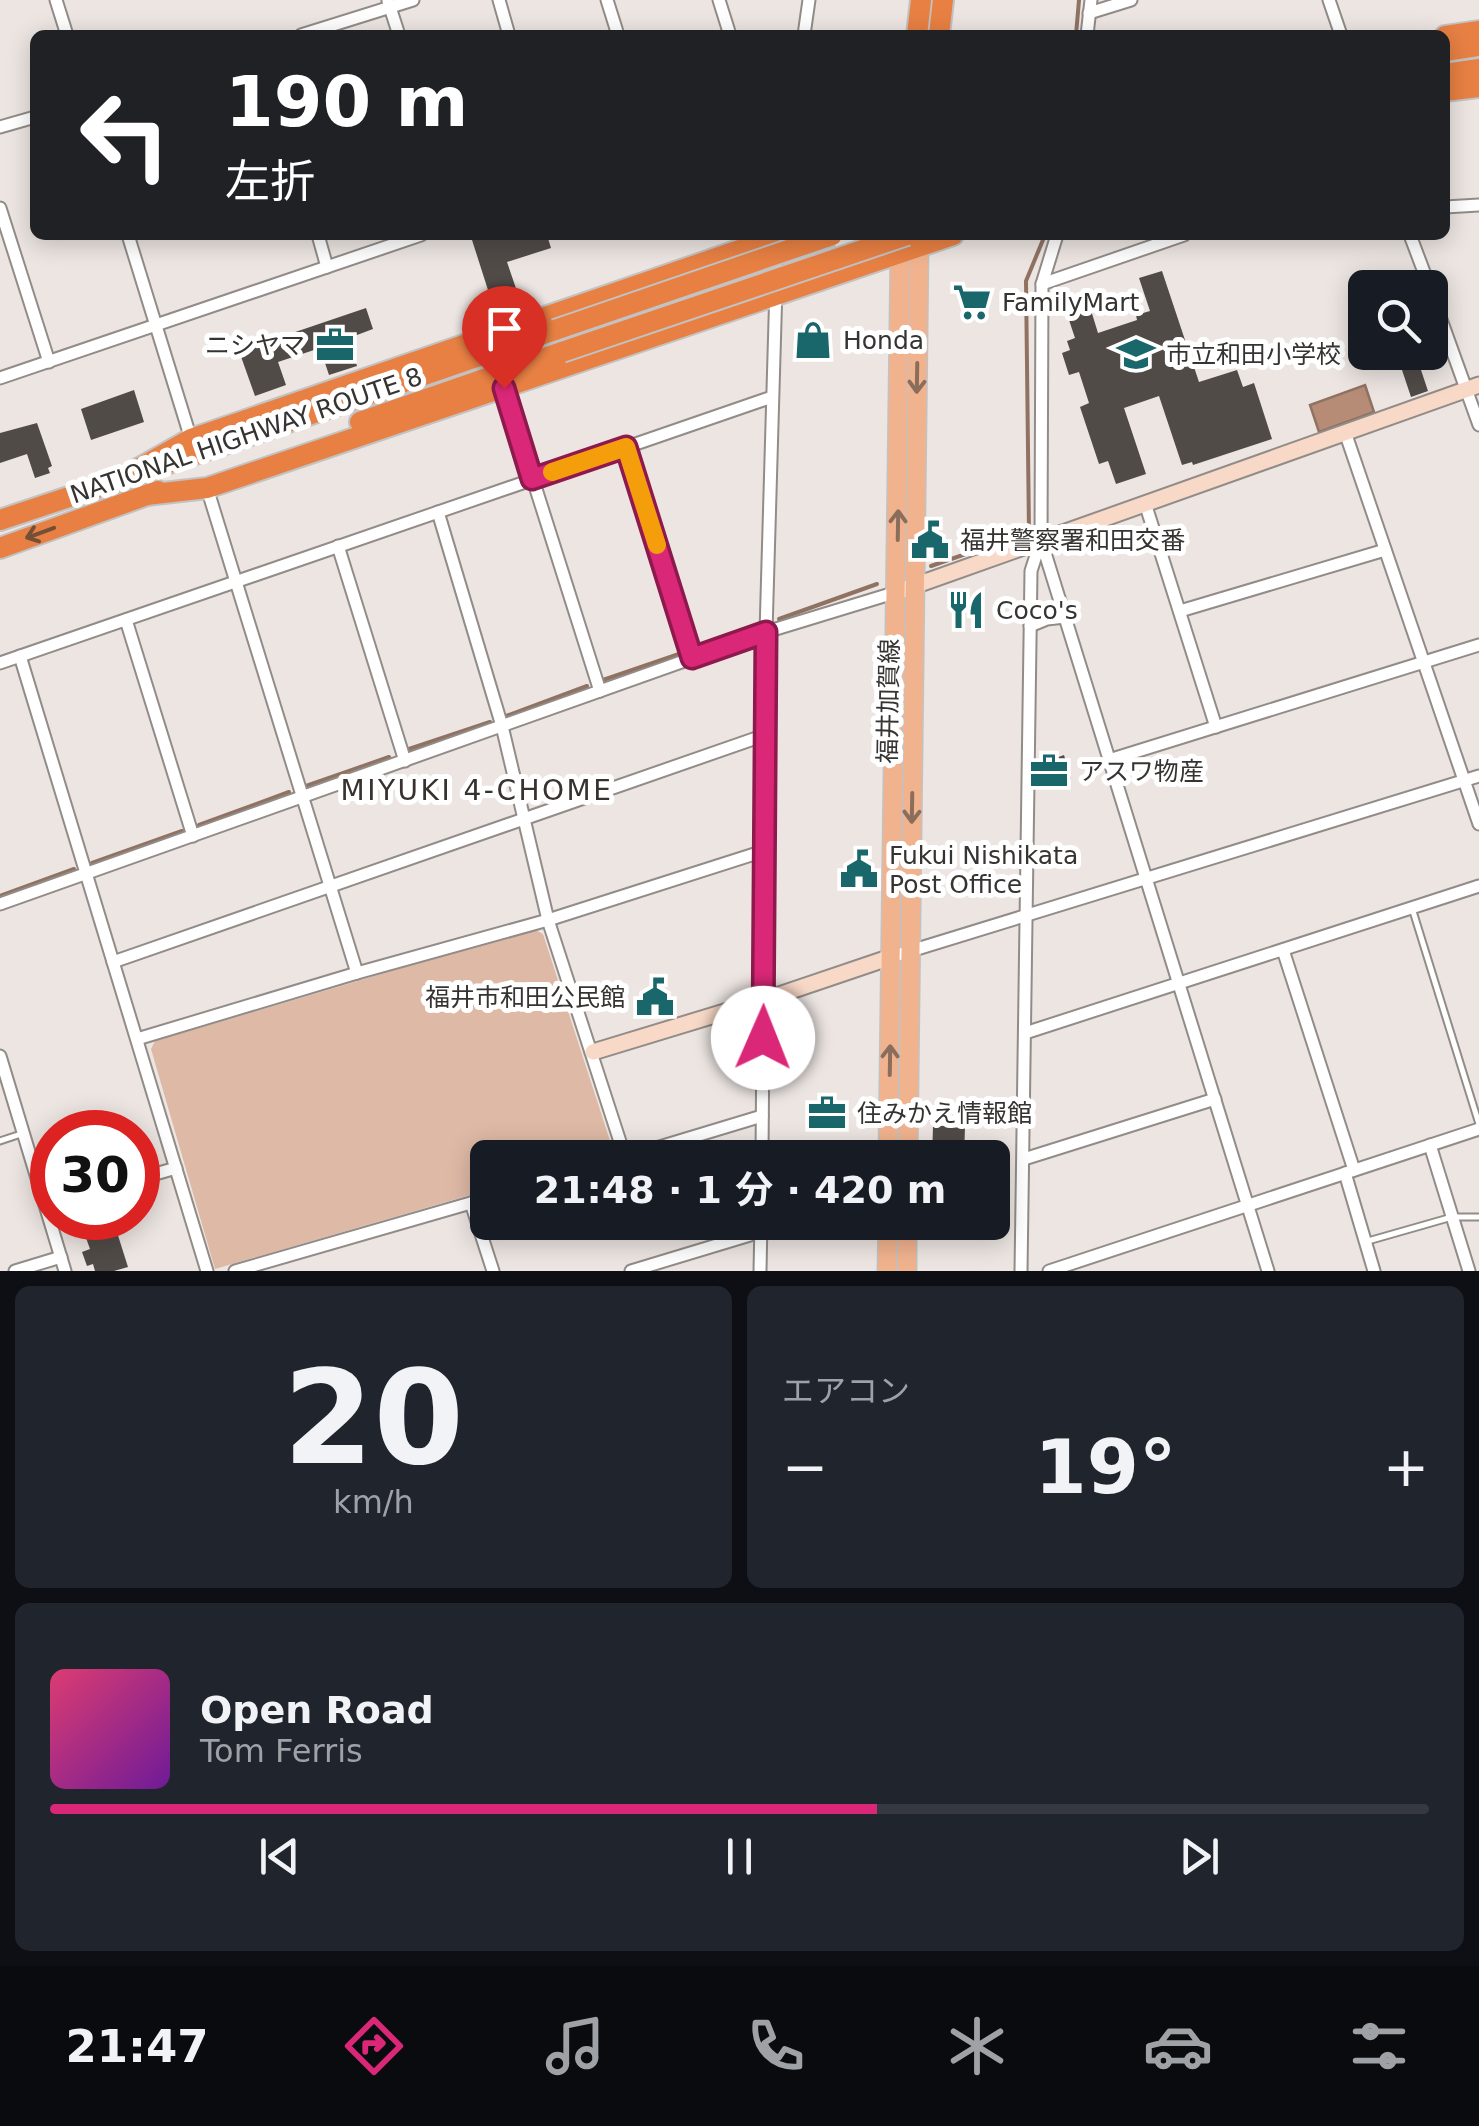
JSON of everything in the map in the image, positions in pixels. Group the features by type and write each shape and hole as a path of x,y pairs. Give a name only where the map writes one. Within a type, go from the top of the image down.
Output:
{"highway":[{"path":"918,30 922,0"},
{"path":"940,30 943,0"},
{"path":"1450,35 1479,31"},
{"path":"1450,50 1479,46"},
{"path":"1450,73 1479,70"},
{"path":"1450,90 1479,87"},
{"path":"115,482 191,439 768,240"},
{"name":"NATIONAL HIGHWAY ROUTE 8","path":"0,520 817,240"},
{"path":"146,496 207,488 775,297 909,241"},
{"name":"NATIONAL HIGHWAY ROUTE 8","path":"0,548 562,352 909,241"}],"main road":[{"name":"福井加賀線","path":"908,1140 905,590 909,241"},
{"name":"福井加賀線","path":"888,1140 905,590"},
{"path":"887,1271 888,1240"},
{"path":"907,1240 907,1271"}],"street":[{"path":"56,0 65,30"},
{"path":"314,30 389,4 413,0"},
{"path":"499,0 508,30"},
{"path":"608,0 617,30"},
{"path":"719,0 728,30"},
{"path":"805,30 808,0"},
{"path":"1090,6 1131,0"},
{"path":"1329,0 1340,30"},
{"path":"389,4 397,30"},
{"path":"0,127 30,118"},
{"path":"1450,207 1479,205"},
{"path":"0,208 50,362"},
{"path":"130,240 191,439"},
{"path":"319,240 327,267"},
{"path":"0,378 406,240"},
{"path":"762,1140 766,632 780,240"},
{"path":"1055,240 1042,284 1041,540 1268,1271"},
{"path":"1042,284 1170,240"},
{"path":"1412,240 1423,270"},
{"path":"1448,329 1473,387 1479,425"},
{"path":"0,904 766,632 905,590 1473,387"},
{"path":"504,388 600,691"},
{"path":"0,662 772,397"},
{"path":"1345,432 1479,824"},
{"path":"626,447 692,658"},
{"path":"207,488 357,973"},
{"path":"1145,503 1216,726"},
{"path":"438,512 502,726 548,920 619,1140"},
{"path":"1021,1271 1031,570 1041,540"},
{"path":"338,546 405,761"},
{"path":"1180,612 1385,550"},
{"path":"1030,626 1065,617"},
{"path":"126,620 193,836"},
{"path":"1110,760 1479,645"},
{"path":"20,656 207,1271"},
{"path":"113,962 766,735"},
{"path":"592,1052 1479,776"},
{"path":"137,1039 548,920 764,851"},
{"path":"1025,1034 1479,886"},
{"path":"1283,950 1374,1271"},
{"path":"0,1056 30,1153"},
{"path":"1024,1158 1215,1099"},
{"path":"681,1140 762,1116"},
{"path":"1049,1271 1479,1127"},
{"path":"1430,1145 1469,1271"},
{"path":"160,1173 176,1168"},
{"path":"236,1271 470,1204"},
{"path":"56,1240 65,1271"},
{"path":"483,1240 493,1271"},
{"path":"631,1271 722,1240"},
{"path":"760,1240 760,1271"},
{"path":"15,1271 60,1257"}],"lane":[{"path":"1412,908 1479,1127"},
{"path":"0,1141 23,1133"},
{"path":"1365,1242 1452,1218 1479,1217"}],"shaded area":[{"path":"1365,385 1374,412 1319,432 1310,405"},
{"path":"534,929 543,934 610,1140 470,1140 470,1195 215,1269 151,1049 155,1041"}],"building":[{"path":"472,240 549,240 551,248 507,262 522,306 496,315"},
{"path":"1162,271 1199,382 1237,370 1243,387 1254,383 1272,439 1193,465 1182,465 1159,396 1124,408 1146,474 1116,484 1108,461 1099,464 1080,407 1089,403 1079,372 1069,375 1062,353 1070,350 1067,341 1075,338 1063,302 1086,294 1098,333 1137,320 1136,315 1150,311 1139,278"},
{"path":"366,308 373,329 349,338 357,366 329,375 320,348 278,362 286,385 255,396 239,351"},
{"path":"1402,370 1421,370 1428,391 1411,397"},
{"path":"134,390 144,422 91,440 81,409"},
{"path":"37,423 52,466 48,468 50,473 35,478 27,454 0,463 0,433"},
{"path":"1064,755 1071,779 1043,788 1042,763"},
{"path":"933,1126 965,1126 965,1140 933,1140"},
{"path":"87,1240 119,1240 128,1267 95,1271 93,1264 87,1266 82,1252 90,1249"}],"waterway":[{"path":"1076,30 1079,0"},
{"path":"931,566 1029,532 1026,281 1043,240"},
{"path":"779,619 877,584"},
{"path":"696,648 756,627"},
{"path":"603,680 679,654"},
{"path":"506,716 587,686"},
{"path":"406,750 490,722"},
{"path":"306,786 389,757"},
{"path":"199,825 289,792"},
{"path":"92,863 182,831"},
{"path":"0,896 74,869"}],"slow traffic":[{"path":"552,472 626,447 657,545"}],"place":[{"name":"FamilyMart","path":"972,302"},
{"name":"Honda","path":"813,340"},
{"name":"ニシヤマ","path":"335,345"},
{"name":"市立和田小学校","path":"1136,354"},
{"name":"福井警察署和田交番","path":"930,540"},
{"name":"Coco's","path":"966,610"},
{"name":"アスワ物産","path":"1049,771"},
{"name":"Fukui Nishikata Post Office","path":"859,869"},
{"name":"福井市和田公民館","path":"655,997"},
{"name":"住みかえ情報館","path":"827,1113"}],"district":[{"name":"MIYUKI 4-CHOME","path":"477,790"}],"route":[{"path":"504,388 532,479 626,447 692,658 766,632 763,1038"}]}
